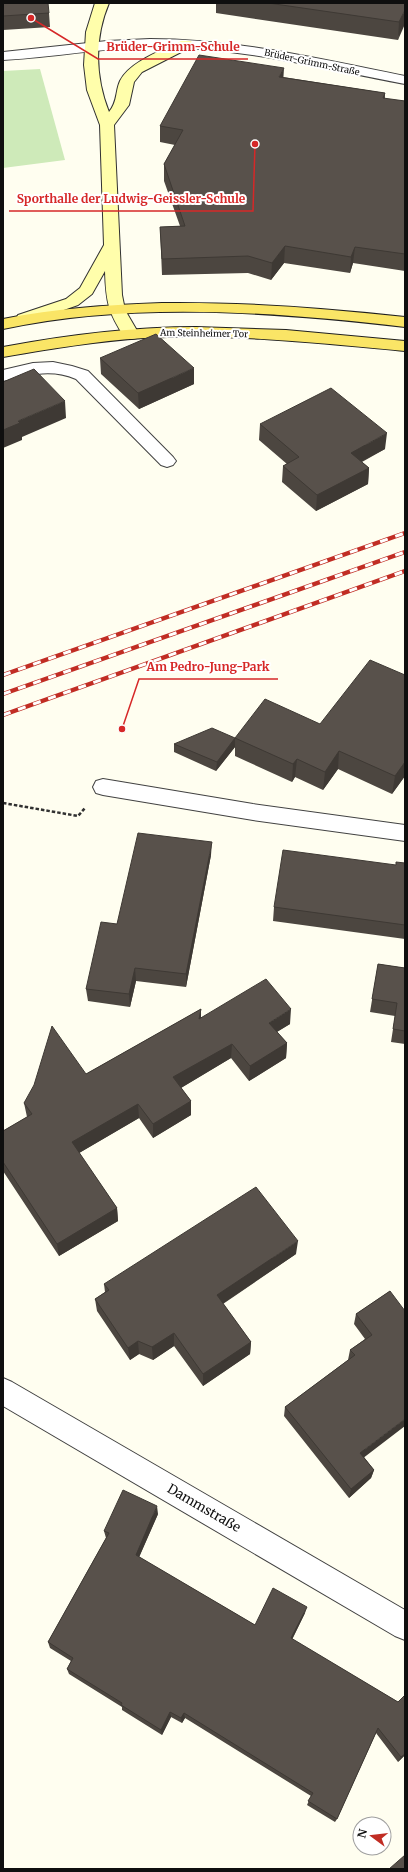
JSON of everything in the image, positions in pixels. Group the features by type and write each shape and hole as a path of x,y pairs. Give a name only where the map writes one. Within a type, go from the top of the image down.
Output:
{"main road":[{"path":"102,3 97,15 92,46 93,84 107,126 114,295 117,310 130,334"},
{"path":"107,126 122,105 127,81 132,74 137,69 186,44"},
{"path":"3,324 24,319 72,302 86,291 112,244"},
{"path":"24,319 117,310 231,307 326,313 405,322"},
{"name":"Am Steinheimer Tor","path":"3,352 48,344 130,334 166,332 229,333 319,338 405,346"}],"street":[{"name":"Brüder-Grimm-Straße","path":"3,56 28,55 92,46 129,44 186,44 262,51 405,80"},
{"path":"3,376 54,367 82,375 167,461"},
{"path":"103,787 253,812 405,833"},
{"name":"Dammstraße","path":"3,1391 405,1626"}],"path":[{"path":"3,803 78,816 103,787"}],"green space":[{"path":"40,69 65,160 3,168 3,71"}],"building":[{"path":"3,3 48,3 49,13 3,16"},
{"path":"268,3 405,3 405,10 399,22"},
{"path":"199,55 284,68 279,77 385,93 383,98 405,101 405,254 355,247 351,257 285,246 272,263 248,256 162,259 160,227 185,226 164,164 183,130 160,126"},
{"path":"156,334 194,368 138,393 100,358"},
{"path":"34,369 65,401 18,421 20,423 3,430 3,382"},
{"path":"331,388 387,433 351,453 369,468 317,495 283,466 299,457 260,424"},
{"path":"370,660 405,675 405,762 395,776 339,751 325,772 297,759 293,764 235,738 265,699 320,724"},
{"path":"212,728 235,738 217,762 174,744"},
{"path":"138,833 212,842 186,974 135,968 129,994 86,989 101,922 117,924"},
{"path":"283,850 396,865 396,862 405,863 405,925 274,907"},
{"path":"378,964 405,968 405,1031 393,1029 397,1003 372,999"},
{"path":"266,979 291,1009 269,1023 287,1043 250,1066 232,1044 173,1077 191,1101 153,1124 138,1104 72,1142 117,1208 57,1244 3,1162 3,1131 32,1114 24,1103 34,1085 52,1026 86,1074 201,1009 199,1019"},
{"path":"256,1187 298,1241 217,1295 251,1342 203,1374 174,1333 152,1347 138,1341 128,1348 95,1299 109,1290 104,1284"},
{"path":"390,1291 405,1311 405,1419 360,1453 374,1470 351,1489 285,1407 355,1355 350,1350 372,1335 356,1314"},
{"path":"123,1490 157,1506 136,1555 255,1625 273,1588 307,1607 291,1638 398,1702 405,1695 405,1754 401,1757 378,1728 337,1819 308,1801 313,1793 184,1713 181,1718 170,1712 161,1730 121,1705 122,1703 67,1669 73,1658 48,1642 109,1533 104,1531"},
{"path":"405,1855 405,1869 389,1869"}],"railway":[{"path":"3,675 405,533"},
{"path":"3,694 405,552"},
{"path":"3,715 405,571"}],"place":[{"name":"Brüder-Grimm-Schule","path":"31,18"},
{"name":"Sporthalle der Ludwig-Geissler-Schule","path":"255,144"},
{"name":"Am Pedro-Jung-Park","path":"122,729"}]}
